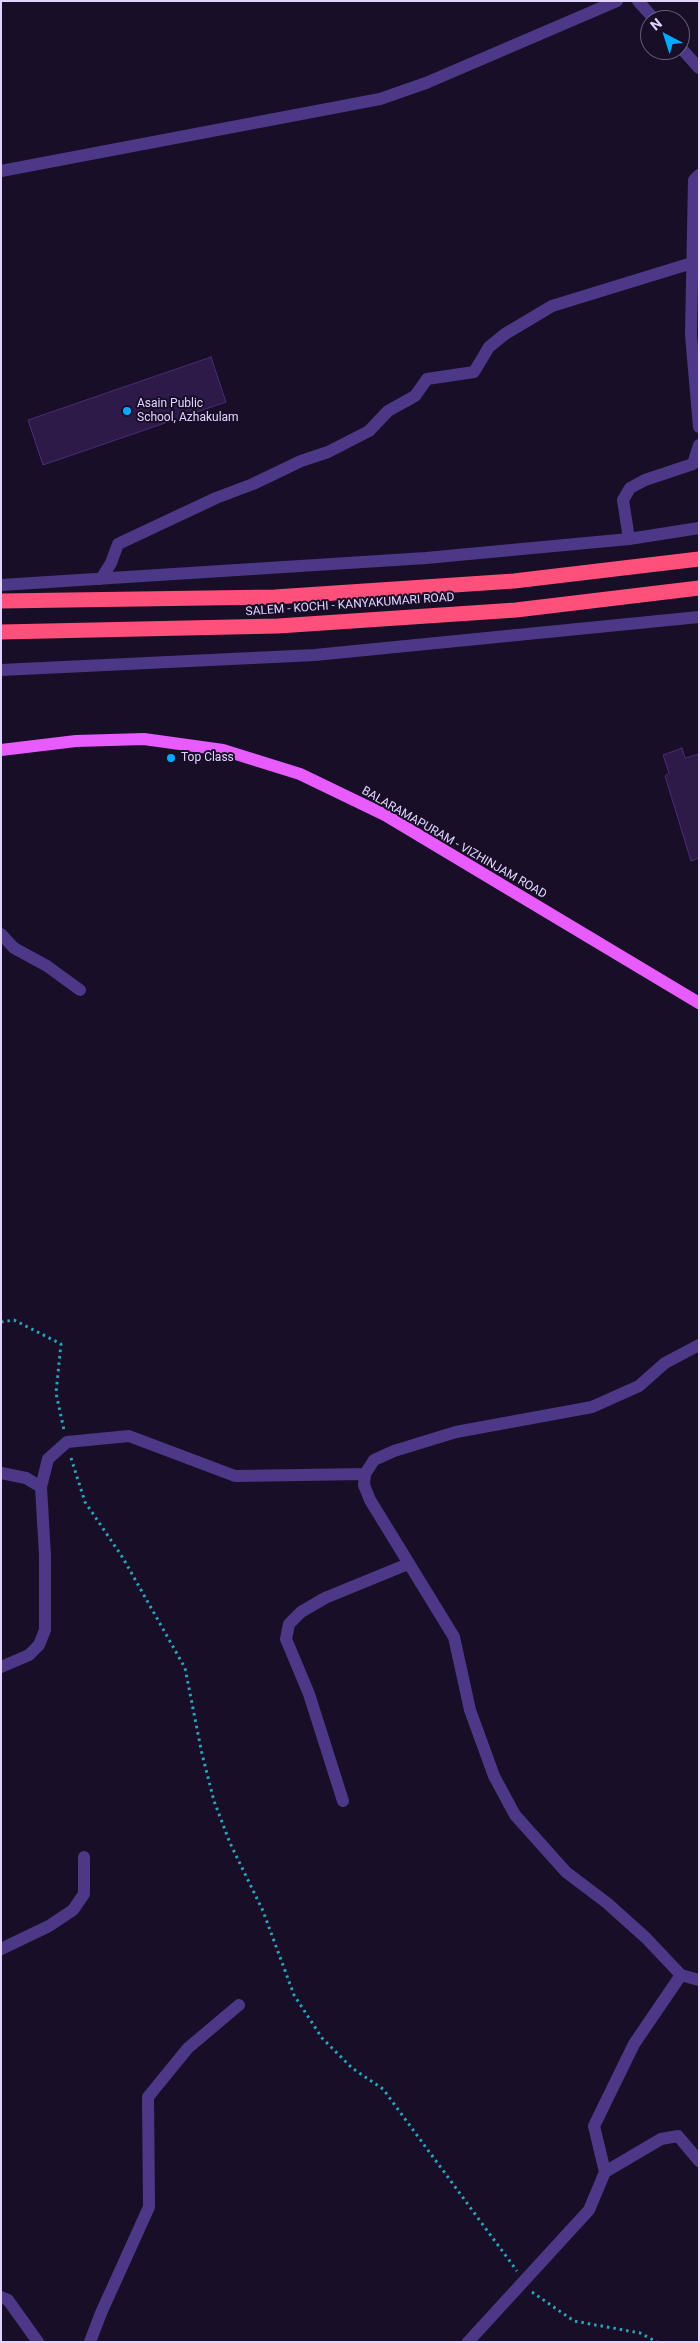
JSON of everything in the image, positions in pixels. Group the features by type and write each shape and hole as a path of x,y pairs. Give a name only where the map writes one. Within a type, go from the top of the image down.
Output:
{"highway":[{"name":"SALEM - KOCHI - KANYAKUMARI ROAD","path":"8,601 275,597 514,581 699,559"},
{"name":"SALEM - KOCHI - KANYAKUMARI ROAD","path":"1,632 288,626 516,610 699,588"}],"main road":[{"name":"BALARAMAPURAM - VIZHINJAM ROAD","path":"1,750 76,741 144,740 223,750 300,774 384,815 699,1003"}],"street":[{"path":"1,171 380,99 481,60 617,1"},
{"path":"690,58 699,68"},
{"path":"699,175 694,180 695,261 691,334 699,427"},
{"path":"101,579 111,563 118,544 216,498 253,484 301,461 328,452 369,431 388,411 415,396 427,379 474,372 489,347 505,334 552,306 695,261"},
{"path":"629,538 623,500 630,488 644,480 693,464 699,445"},
{"path":"1,585 426,558 629,538 699,528"},
{"path":"1,670 315,655 699,616"},
{"path":"1,934 14,948 47,966 80,990"},
{"path":"699,1345 666,1363 638,1386 592,1407 456,1432 394,1451 374,1460 365,1474 364,1485 370,1500 454,1637 470,1710 494,1776 515,1815 566,1872 607,1903 646,1938 681,1975 699,1980"},
{"path":"1,1667 29,1655 39,1645 44,1630 45,1555 41,1487 48,1459 66,1442 129,1436 236,1476 365,1474"},
{"path":"1,1473 26,1478 41,1487"},
{"path":"343,1801 309,1694 286,1639 288,1624 301,1612 325,1598 408,1564"},
{"path":"1,1949 49,1926 74,1910 84,1894 84,1857"},
{"path":"468,2342 589,2210 605,2172 594,2126 634,2044 681,1975"},
{"path":"90,2342 101,2313 149,2207 148,2096 188,2048 239,2005"},
{"path":"605,2172 661,2139 678,2136 699,2161"},
{"path":"1,2297 8,2300 38,2342"}],"path":[{"path":"1,1322 14,1320 61,1344 56,1393 66,1442 85,1502 123,1558 185,1668 202,1754 214,1801 230,1843 263,1911 294,1995 322,2038 352,2068 383,2089 534,2294 574,2322 640,2333 657,2342"}],"building":[{"name":"Asain Public School, Azhakulam","path":"211,357 226,402 43,465 28,420"},
{"path":"682,748 685,758 699,754 699,858 691,861 665,776 669,773 663,755"}],"place":[{"name":"Asain Public School, Azhakulam","path":"127,411"},
{"name":"Top Class","path":"171,758"}]}
